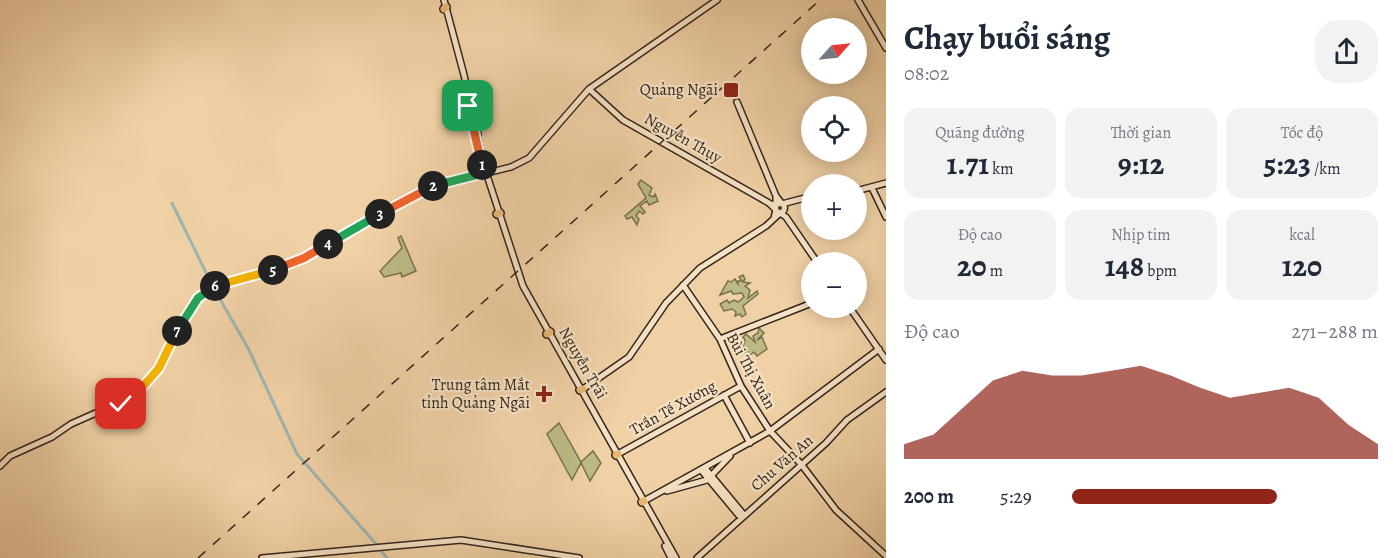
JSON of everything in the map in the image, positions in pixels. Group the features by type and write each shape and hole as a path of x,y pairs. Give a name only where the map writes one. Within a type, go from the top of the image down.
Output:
{"main road":[{"path":"0,466 10,456 134,396 159,368 181,325 201,294 232,280 267,272 304,258 422,190 511,167 530,158 589,89 717,0"},
{"path":"858,0 886,48"},
{"name":"Nguyễn Trãi","path":"444,4 485,173 523,286 674,558"},
{"name":"Nguyễn Thụy","path":"589,89 623,120 781,209"},
{"path":"737,102 781,209 811,252"},
{"path":"867,189 886,183"},
{"path":"872,188 886,216"},
{"path":"581,389 629,357 666,303 705,265 766,226 790,202 801,199"},
{"name":"Bùi Thị Xuân","path":"683,285 720,339 741,386 770,431 801,464 836,510 886,556"},
{"path":"720,339 801,307"},
{"path":"857,318 886,360"},
{"path":"677,486 770,431 879,349"},
{"name":"Trần Tế Xương","path":"617,454 741,386"},
{"name":"Chu Văn An","path":"697,558 847,420 886,392"},
{"path":"724,395 750,443"},
{"path":"643,502 677,486 708,478 736,451"},
{"path":"703,469 742,517"},
{"path":"262,558 461,540 579,558"},
{"path":"362,550 365,558"}],"shaded area":[{"path":"641,180 652,188 649,195 654,197 655,194 658,201 649,205 647,201 640,206 645,212 643,214 639,211 636,216 639,219 637,225 632,217 627,219 625,216 646,198 638,184"},
{"path":"401,236 416,271 402,277 401,273 384,277 380,271 402,248 398,238"},
{"path":"743,275 745,279 743,282 750,283 745,286 750,290 748,298 757,291 758,294 743,306 746,314 742,317 740,314 735,316 736,312 732,309 724,311 720,304 727,300 729,303 734,300 738,302 744,297 742,293 733,294 731,291 720,295 728,281 735,279 738,284 738,281 742,281 739,277"},
{"path":"759,328 764,333 757,340 762,337 767,349 757,356 754,352 750,355 747,351 745,353 742,349 745,340 743,337 746,334 755,342 753,336 758,333"},
{"path":"559,423 581,462 593,451 601,463 590,481 581,463 572,480 547,434"}],"waterway":[{"path":"172,203 213,287 248,348 297,454 376,544"},
{"path":"381,551 387,558"}],"railway":[{"path":"198,558 820,0"}],"place":[{"name":"Quảng Ngãi","path":"731,90"},
{"name":"Trung tâm Mắt tỉnh Quảng Ngãi","path":"544,394"}],"route":[{"path":"121,404 134,396 159,368 193,303 201,294 232,280 267,272 315,253 341,235 422,190 484,173 468,106"}]}
